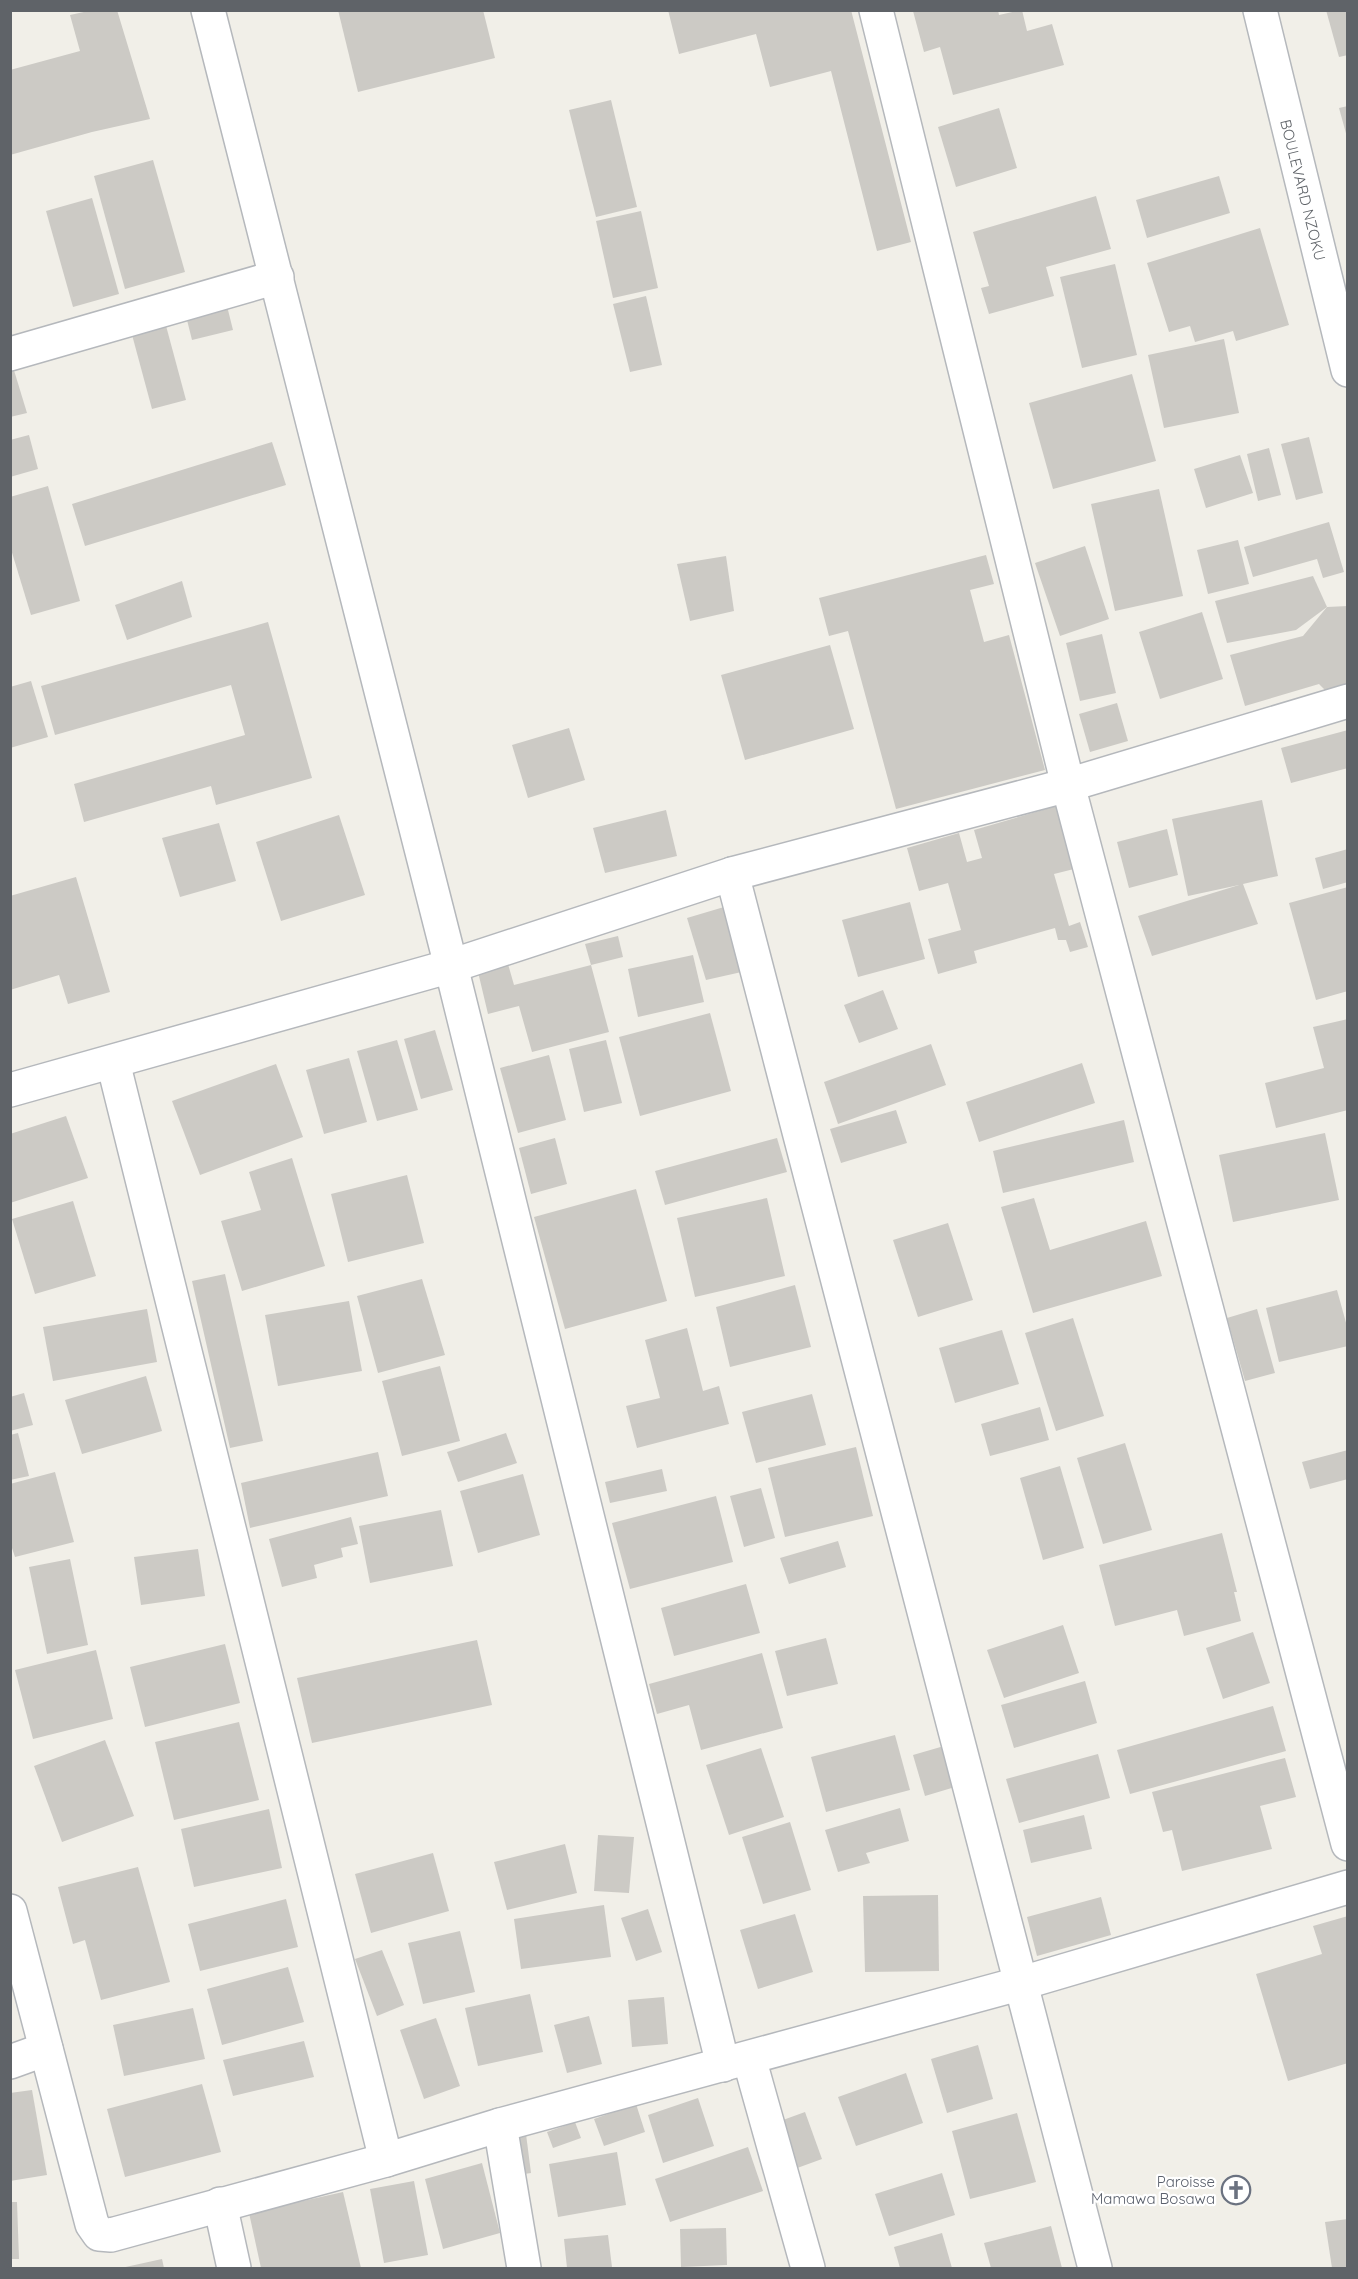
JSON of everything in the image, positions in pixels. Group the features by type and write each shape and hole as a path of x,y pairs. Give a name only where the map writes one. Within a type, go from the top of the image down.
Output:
{"street":[{"path":"208,10 451,966 736,2061 808,2268"},
{"path":"876,10 1068,785 1347,1844"},
{"name":"BOULEVARD NZOKU","path":"1260,10 1347,370"},
{"path":"10,354 277,277"},
{"path":"10,1090 451,966 732,874 1068,785 1347,700"},
{"path":"732,874 1095,2268"},
{"path":"113,1062 386,2160"},
{"path":"10,1911 92,2224 99,2234 111,2235 386,2160 500,2125 1022,1983 1347,1887"},
{"path":"10,2062 46,2049"},
{"path":"500,2125 524,2268"},
{"path":"220,2204 234,2268"}],"building":[{"path":"93,10 117,10 150,119 92,132 10,155 10,70 80,51 70,15"},
{"path":"338,10 483,10 495,58 358,92"},
{"path":"668,10 851,10 911,242 877,251 831,71 770,87 756,34 679,54"},
{"path":"998,10 999,15 1022,10 1027,31 1052,24 1064,65 953,95 940,47 924,52 913,11"},
{"path":"1326,10 1348,10 1348,55 1339,57"},
{"path":"611,100 637,207 596,217 569,110"},
{"path":"1348,106 1348,137 1347,137 1339,108"},
{"path":"999,108 1017,168 956,187 938,127"},
{"path":"153,160 185,272 125,289 94,176"},
{"path":"1219,176 1230,213 1147,238 1136,200"},
{"path":"1096,196 1111,249 1046,267 1054,296 989,314 981,288 989,286 973,232"},
{"path":"92,198 119,294 73,307 46,211"},
{"path":"641,211 658,288 613,298 596,221"},
{"path":"1260,228 1289,325 1236,341 1233,331 1195,342 1190,326 1169,332 1147,263"},
{"path":"1115,264 1137,355 1082,368 1060,277"},
{"path":"646,296 662,365 630,372 613,304"},
{"path":"226,302 233,330 192,340 185,312"},
{"path":"165,322 186,400 152,409 131,331"},
{"path":"1224,339 1239,413 1164,428 1148,355"},
{"path":"13,367 27,413 10,417 10,368"},
{"path":"1132,374 1156,461 1053,489 1029,403"},
{"path":"29,435 38,469 10,477 10,440"},
{"path":"1309,437 1323,493 1296,500 1281,444"},
{"path":"272,442 286,485 85,546 72,504"},
{"path":"1269,448 1281,495 1258,501 1247,454"},
{"path":"1240,455 1253,493 1206,508 1194,469"},
{"path":"48,486 80,601 31,615 10,546 10,497"},
{"path":"1159,489 1183,596 1115,611 1091,504"},
{"path":"1329,522 1344,572 1323,578 1317,559 1253,577 1244,547"},
{"path":"1238,540 1249,584 1208,594 1197,550"},
{"path":"1085,546 1109,619 1060,636 1035,563"},
{"path":"986,555 994,584 970,590 984,642 1009,635 1045,770 896,809 848,631 829,636 819,598"},
{"path":"726,556 734,611 690,621 677,564"},
{"path":"1313,576 1327,607 1296,630 1227,643 1215,601"},
{"path":"182,581 192,617 127,640 115,605"},
{"path":"1348,606 1348,695 1332,697 1319,684 1245,706 1230,655 1303,636 1327,607"},
{"path":"1202,612 1223,679 1160,699 1139,632"},
{"path":"268,622 312,778 216,805 211,786 84,822 74,784 245,735 231,685 55,735 41,686"},
{"path":"1102,634 1116,693 1080,701 1066,643"},
{"path":"830,645 854,729 745,760 721,675"},
{"path":"31,681 48,737 10,748 10,687"},
{"path":"1117,703 1128,741 1090,752 1079,714"},
{"path":"569,728 585,780 528,798 512,745"},
{"path":"1348,730 1348,768 1291,783 1281,748"},
{"path":"1262,800 1278,876 1243,884 1258,924 1152,956 1138,916 1239,885 1188,896 1172,819"},
{"path":"1060,805 1078,868 1054,874 1069,926 1080,922 1088,947 1070,952 1066,940 1058,940 1055,928 974,951 977,963 938,974 928,939 961,930 948,883 919,891 907,848 959,833 967,862 982,858 974,830"},
{"path":"666,810 677,856 605,873 593,828"},
{"path":"339,815 365,895 281,921 256,842"},
{"path":"219,823 236,881 180,897 162,838"},
{"path":"1167,829 1178,875 1129,888 1117,842"},
{"path":"1348,849 1348,882 1323,889 1315,858"},
{"path":"76,877 110,992 68,1004 59,975 10,990 10,896"},
{"path":"1348,887 1348,991 1316,1000 1289,903"},
{"path":"910,902 925,959 858,977 842,920"},
{"path":"724,907 746,971 706,980 687,918"},
{"path":"618,936 623,957 591,965 585,944"},
{"path":"693,955 704,1002 638,1017 628,969"},
{"path":"508,964 514,985 591,965 609,1032 532,1052 519,1006 488,1014 478,972"},
{"path":"883,990 898,1029 859,1043 844,1005"},
{"path":"710,1013 731,1091 640,1116 619,1037"},
{"path":"1348,1019 1348,1110 1276,1128 1265,1083 1324,1068 1313,1027"},
{"path":"435,1030 453,1090 421,1099 404,1039"},
{"path":"397,1040 418,1110 377,1121 357,1051"},
{"path":"606,1040 622,1103 584,1112 569,1049"},
{"path":"931,1044 946,1085 838,1124 824,1082"},
{"path":"549,1055 566,1120 518,1133 500,1068"},
{"path":"349,1058 367,1122 324,1134 306,1070"},
{"path":"1082,1063 1095,1103 979,1142 966,1102"},
{"path":"276,1064 303,1137 200,1175 172,1101"},
{"path":"896,1110 907,1143 841,1163 830,1129"},
{"path":"66,1116 88,1178 10,1203 10,1134"},
{"path":"1124,1120 1134,1162 1003,1193 993,1151"},
{"path":"1325,1133 1339,1200 1233,1222 1219,1155"},
{"path":"555,1138 567,1184 531,1194 519,1148"},
{"path":"777,1138 787,1172 665,1205 655,1171"},
{"path":"292,1158 325,1266 242,1291 221,1221 261,1210 249,1172"},
{"path":"407,1175 424,1243 348,1262 331,1194"},
{"path":"636,1189 667,1301 565,1329 534,1217"},
{"path":"767,1198 785,1276 695,1297 677,1218"},
{"path":"1034,1198 1050,1250 1146,1221 1162,1276 1033,1313 1001,1207"},
{"path":"73,1201 96,1276 35,1294 12,1219"},
{"path":"948,1223 973,1300 918,1317 893,1240"},
{"path":"225,1274 263,1441 230,1448 192,1281"},
{"path":"422,1279 445,1355 378,1373 357,1296"},
{"path":"795,1285 811,1347 730,1367 716,1307"},
{"path":"1337,1290 1348,1330 1348,1346 1279,1362 1266,1308"},
{"path":"349,1301 362,1371 278,1386 265,1315"},
{"path":"147,1309 157,1362 53,1381 43,1327"},
{"path":"1257,1309 1275,1373 1245,1381 1227,1318"},
{"path":"1073,1318 1104,1416 1056,1431 1025,1333"},
{"path":"687,1328 703,1391 719,1386 729,1424 637,1448 626,1406 660,1398 645,1340"},
{"path":"1002,1330 1019,1384 955,1403 939,1348"},
{"path":"440,1366 460,1441 402,1456 382,1381"},
{"path":"146,1376 162,1431 82,1454 65,1400"},
{"path":"24,1393 33,1425 10,1431 10,1397"},
{"path":"812,1394 826,1445 756,1463 742,1412"},
{"path":"1040,1407 1049,1440 990,1456 981,1424"},
{"path":"18,1433 29,1476 10,1480 10,1435"},
{"path":"506,1433 517,1463 458,1482 447,1452"},
{"path":"1125,1443 1152,1530 1103,1544 1077,1458"},
{"path":"856,1447 873,1516 785,1537 768,1468"},
{"path":"1348,1450 1348,1479 1310,1489 1302,1462"},
{"path":"378,1452 388,1496 250,1528 241,1483"},
{"path":"1060,1466 1084,1548 1043,1560 1020,1478"},
{"path":"662,1469 667,1491 610,1503 605,1482"},
{"path":"55,1472 74,1542 15,1557 10,1542 10,1484"},
{"path":"523,1474 540,1535 478,1553 460,1491"},
{"path":"761,1488 775,1538 744,1547 730,1496"},
{"path":"716,1496 733,1562 630,1589 612,1523"},
{"path":"441,1510 453,1566 370,1583 359,1526"},
{"path":"351,1517 358,1544 341,1548 343,1557 314,1565 317,1578 282,1587 269,1539"},
{"path":"1222,1533 1237,1592 1234,1592 1241,1621 1184,1636 1177,1610 1115,1626 1099,1565"},
{"path":"838,1541 846,1567 789,1584 780,1558"},
{"path":"198,1549 205,1596 141,1605 134,1557"},
{"path":"70,1559 88,1645 47,1654 29,1567"},
{"path":"746,1584 760,1633 674,1656 661,1608"},
{"path":"1063,1625 1079,1673 1004,1698 987,1650"},
{"path":"1253,1632 1270,1683 1223,1699 1206,1648"},
{"path":"826,1638 838,1684 787,1696 775,1651"},
{"path":"477,1640 492,1705 312,1743 297,1678"},
{"path":"225,1644 240,1703 145,1727 130,1667"},
{"path":"96,1650 113,1719 33,1739 15,1670"},
{"path":"762,1653 783,1728 701,1750 689,1705 657,1714 649,1684"},
{"path":"1085,1681 1097,1723 1014,1748 1001,1705"},
{"path":"1273,1706 1286,1751 1130,1794 1117,1750"},
{"path":"239,1722 259,1800 174,1820 155,1742"},
{"path":"895,1735 910,1790 826,1812 811,1757"},
{"path":"105,1740 134,1816 62,1842 34,1766"},
{"path":"944,1746 955,1787 925,1796 913,1755"},
{"path":"761,1748 784,1817 729,1835 706,1765"},
{"path":"1098,1754 1110,1798 1019,1823 1006,1779"},
{"path":"1285,1758 1296,1797 1260,1806 1272,1849 1182,1871 1172,1830 1163,1832 1152,1792"},
{"path":"900,1808 909,1841 866,1853 870,1863 838,1872 825,1830"},
{"path":"269,1809 282,1868 194,1887 181,1829"},
{"path":"1084,1815 1092,1849 1031,1863 1023,1830"},
{"path":"790,1822 811,1890 763,1904 742,1837"},
{"path":"598,1835 634,1837 629,1893 594,1891"},
{"path":"565,1844 577,1893 507,1910 494,1862"},
{"path":"433,1853 449,1911 371,1933 355,1874"},
{"path":"138,1867 170,1982 101,2000 85,1940 73,1944 58,1887"},
{"path":"938,1895 939,1971 865,1972 863,1896"},
{"path":"1101,1897 1111,1935 1037,1956 1027,1917"},
{"path":"286,1899 298,1947 200,1971 188,1924"},
{"path":"604,1905 611,1957 521,1969 514,1919"},
{"path":"648,1909 662,1952 636,1961 621,1918"},
{"path":"795,1914 813,1972 758,1989 740,1930"},
{"path":"1348,1916 1348,2063 1288,2081 1256,1974 1322,1954 1313,1926"},
{"path":"460,1931 475,1992 423,2004 408,1943"},
{"path":"382,1950 404,2005 377,2016 355,1959"},
{"path":"288,1967 304,2022 222,2045 207,1989"},
{"path":"530,1994 543,2052 478,2066 465,2008"},
{"path":"664,1997 668,2044 632,2047 628,2000"},
{"path":"193,2008 205,2059 124,2076 113,2025"},
{"path":"589,2016 602,2064 567,2073 554,2025"},
{"path":"436,2018 460,2086 424,2099 400,2030"},
{"path":"304,2041 314,2077 233,2096 223,2060"},
{"path":"978,2045 993,2099 947,2113 931,2059"},
{"path":"906,2073 923,2123 856,2146 838,2097"},
{"path":"202,2084 221,2152 125,2177 107,2109"},
{"path":"32,2090 47,2175 10,2181 10,2093"},
{"path":"698,2098 714,2146 663,2163 648,2115"},
{"path":"636,2104 645,2132 604,2146 594,2119"},
{"path":"805,2112 822,2159 789,2171 772,2124"},
{"path":"1017,2113 1036,2182 970,2199 952,2131"},
{"path":"575,2122 581,2138 553,2148 547,2132"},
{"path":"526,2134 531,2173 511,2176 505,2136"},
{"path":"748,2147 763,2191 670,2222 655,2179"},
{"path":"617,2152 626,2205 558,2217 549,2164"},
{"path":"482,2163 500,2233 443,2249 425,2179"},
{"path":"942,2173 955,2215 889,2236 875,2194"},
{"path":"414,2181 428,2255 384,2263 370,2189"},
{"path":"343,2192 361,2268 261,2268 249,2213"},
{"path":"10,2202 17,2202 19,2259 10,2259"},
{"path":"1348,2219 1348,2268 1332,2268 1325,2222"},
{"path":"1051,2226 1062,2268 991,2268 984,2243"},
{"path":"726,2228 727,2265 681,2267 680,2229"},
{"path":"942,2233 952,2268 900,2268 894,2247"},
{"path":"608,2235 612,2267 567,2268 564,2239"},
{"path":"162,2259 164,2268 121,2268"}],"place":[{"name":"Paroisse Mamawa Bosawa","path":"1236,2190"}]}
